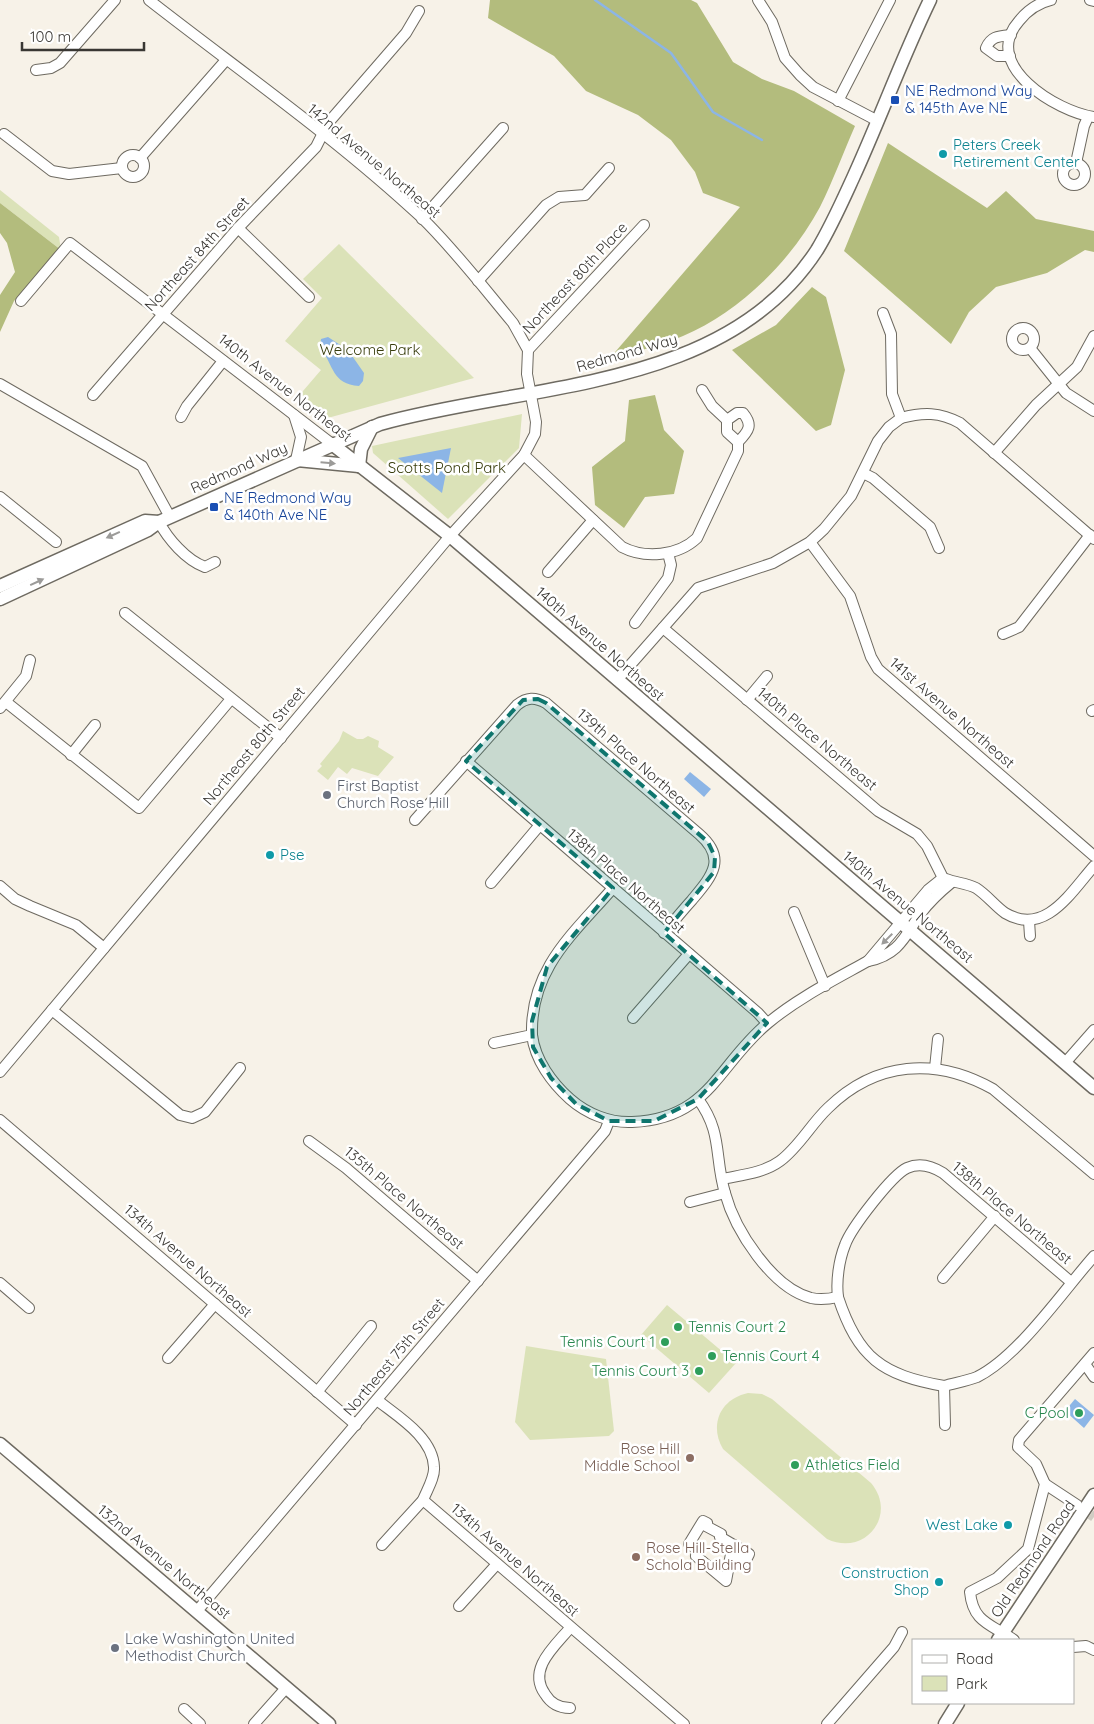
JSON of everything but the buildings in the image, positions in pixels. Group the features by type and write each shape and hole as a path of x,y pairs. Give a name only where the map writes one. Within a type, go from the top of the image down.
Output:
{"main road":[{"name":"Redmond Way","path":"0,599 148,530 165,520 372,427 410,415 532,393 635,370 681,356 701,347 755,313 794,278 816,250 836,215 930,0"},
{"path":"296,460 359,466 360,449 372,427"},
{"name":"140th Avenue Northeast","path":"332,444 450,536 1094,1088"},
{"name":"Redmond Way","path":"0,586 144,521 165,520"},
{"name":"132nd Avenue Northeast","path":"0,1444 329,1724"},
{"name":"Old Redmond Road","path":"1006,1638 1094,1496"},
{"name":"Old Redmond Road","path":"1006,1638 1094,1509"},
{"path":"945,1724 957,1704"},
{"path":"955,1724 967,1704"}],"street":[{"path":"36,70 51,68 60,63 115,0"},
{"name":"142nd Avenue Northeast","path":"149,0 322,134 422,219 513,323 528,350"},
{"path":"758,0 772,22 785,58 813,86 878,121"},
{"path":"838,101 890,0"},
{"path":"1051,0 1043,2 1023,16 1014,26 1008,45 1014,65 1030,87 1057,106 1091,117 1084,126 1076,163"},
{"path":"1090,0 1094,1"},
{"name":"Northeast 84th Street","path":"93,395 238,228 316,147 328,123 406,33 419,10"},
{"path":"1010,56 997,56 986,48 989,41 995,37 1011,35"},
{"path":"140,158 226,60"},
{"path":"422,219 503,128"},
{"path":"4,134 52,172 69,174 122,168"},
{"path":"134,155 140,158 144,164 139,174 129,176 122,168 127,156 134,155"},
{"path":"478,281 546,205 559,196 585,195 609,168"},
{"name":"Northeast 80th Place","path":"528,350 644,225"},
{"path":"238,228 309,297"},
{"name":"140th Avenue Northeast","path":"21,301 70,243 332,444"},
{"path":"883,313 891,334 892,394 901,418"},
{"path":"994,453 1036,405 1077,367 1094,336"},
{"path":"1030,348 1058,385 1078,402 1094,410"},
{"path":"528,350 527,374 532,393"},
{"path":"181,417 187,406 223,361"},
{"path":"0,384 142,466 165,520 166,536 197,564 205,567 215,562"},
{"path":"702,390 712,406 727,420"},
{"name":"Northeast 80th Street","path":"0,1072 450,536 524,455 533,441 536,422 532,393"},
{"path":"524,455 622,547 635,554 652,554 668,553 691,544 704,528 738,451 738,442 747,433 749,421 743,413 730,416 727,420 727,432 738,442"},
{"path":"617,680 698,588 773,563 810,542 837,516 864,473 878,440 889,427 901,418 919,413 948,417 960,423 1092,537 1062,568 1020,627 1003,634"},
{"path":"293,414 301,437 296,460"},
{"path":"864,473 873,478 930,527 939,548"},
{"path":"0,497 56,542"},
{"path":"548,572 593,520"},
{"name":"141st Avenue Northeast","path":"810,542 850,596 871,657 878,669 1094,856"},
{"path":"635,623 668,578 671,565 668,553"},
{"path":"125,613 281,738"},
{"name":"140th Place Northeast","path":"663,628 878,811 917,834 927,846 947,880"},
{"path":"30,660 26,676 3,705 72,755 139,808 231,699"},
{"path":"747,700 767,676"},
{"name":"139th Place Northeast","path":"466,762 517,705 530,698 538,699 546,703 708,842 715,857 714,872 664,933"},
{"path":"72,755 95,725"},
{"path":"415,820 466,762"},
{"name":"138th Place Northeast","path":"466,762 758,1013 767,1023"},
{"path":"491,883 539,826"},
{"path":"868,961 928,890 947,880 968,884 977,889 1005,913 1029,921 1039,920 1056,909 1094,866"},
{"path":"613,888 558,951 547,967 539,984 532,1021 533,1046 550,1078 576,1104 609,1121 654,1121 670,1116 698,1099 767,1023 799,1000 868,961 882,958 892,951 911,931 921,913 947,880"},
{"path":"0,886 15,899 76,925 104,948"},
{"path":"794,912 826,986"},
{"path":"1029,921 1030,936"},
{"path":"633,1018 689,954"},
{"path":"52,1010 164,1103 180,1114 192,1118 205,1112 240,1068"},
{"path":"1065,1063 1094,1030"},
{"path":"494,1043 532,1035"},
{"path":"935,1068 938,1038"},
{"path":"722,1179 764,1170 779,1162 793,1149 827,1109 843,1094 862,1083 903,1069 935,1068 975,1079 993,1088 1094,1174"},
{"path":"698,1099 709,1114 716,1137 725,1193 736,1222 754,1252 771,1270 800,1294 824,1299 838,1298 854,1337 878,1364 912,1380 944,1386 976,1377 995,1366 1016,1347 1094,1256"},
{"name":"134th Avenue Northeast","path":"0,1120 356,1424"},
{"name":"Northeast 75th Street","path":"197,1611 605,1131 609,1121"},
{"name":"135th Place Northeast","path":"309,1141 346,1168 478,1281"},
{"name":"138th Place Northeast","path":"838,1298 840,1269 845,1244 857,1222 906,1169 925,1165 933,1167 995,1216 1071,1282"},
{"path":"690,1202 725,1193"},
{"path":"943,1278 995,1216"},
{"path":"0,1283 29,1308"},
{"path":"168,1358 215,1304"},
{"path":"317,1392 370,1326"},
{"path":"1077,1506 1046,1484 1036,1464 1018,1447 1019,1440 1094,1353"},
{"path":"1084,1364 1094,1377"},
{"path":"944,1386 945,1425"},
{"path":"377,1400 412,1429 426,1445 434,1467 423,1500 382,1545"},
{"path":"1006,1638 977,1616 972,1607 970,1592 997,1578 1028,1549 1046,1484"},
{"name":"134th Avenue Northeast","path":"423,1500 684,1724"},
{"path":"703,1521 707,1523 706,1526 721,1534 720,1537 749,1554 745,1562 731,1554 726,1581 696,1556 700,1550 689,1544 703,1521"},
{"path":"459,1606 497,1564"},
{"path":"570,1628 540,1666 539,1678 542,1690 548,1699 559,1708 570,1708"},
{"path":"827,1724 894,1647 902,1632"},
{"path":"1074,1647 1086,1646 1094,1650"},
{"path":"254,1724 286,1688"},
{"path":"184,1709 200,1724"}],"highlighted area":[{"path":"538,699 546,703 708,842 715,857 714,872 664,933 767,1023 698,1099 654,1121 609,1121 576,1104 551,1078 533,1047 532,1021 547,967 613,888 466,761 523,700"}],"green space":[{"path":"490,0 691,0 697,3 733,62 762,79 794,91 855,126 820,207 794,247 762,283 744,299 704,326 665,343 610,358 740,207 703,193 695,172 671,140 638,115 586,91 554,56 488,18"},
{"path":"888,143 987,208 1006,191 1036,219 1094,231 1094,252 1085,250 1047,273 996,287 969,312 951,344 844,251"},
{"path":"0,190 59,237 61,250 0,203"},
{"path":"0,203 61,250 14,301 0,332 0,295 15,272 7,243 0,233"},
{"name":"Welcome Park","path":"339,244 474,378 324,419 297,398 321,370 285,341 322,298 303,279"},
{"path":"812,287 826,297 845,370 831,425 816,431 732,350 776,325"},
{"path":"655,395 664,430 684,451 674,494 645,497 624,528 595,505 592,467 625,441 629,400"},
{"name":"Scotts Pond Park","path":"522,414 519,448 448,519 373,453 372,446"},
{"path":"343,731 357,739 363,739 368,736 379,741 378,747 394,757 378,776 352,768 347,774 338,767 328,780 317,771 322,766 320,764 339,741"},
{"path":"667,1305 736,1363 709,1393 641,1335"},
{"path":"526,1346 606,1359 614,1431 609,1436 530,1440 515,1422"},
{"name":"Athletics Field","path":"748,1393 762,1394 772,1399 871,1483 878,1495 881,1508 879,1520 865,1538 854,1542 841,1543 827,1539 723,1449 717,1431 717,1422 720,1414 730,1401"}],"water":[{"path":"328,337 348,350 364,373 363,381 359,386 350,385 338,378 320,347 321,339"},
{"path":"451,448 442,493 398,458"},
{"path":"690,772 711,789 704,797 684,779"},
{"name":"C Pool","path":"1075,1399 1094,1415 1084,1428 1065,1411"}],"waterway":[{"path":"595,0 671,53 713,112 762,140"}],"tunnel":[{"path":"1078,1506 1094,1517"}],"place":[{"name":"NE Redmond Way & 145th Ave NE","path":"895,100"},
{"name":"Peters Creek Retirement Center","path":"943,154"},
{"name":"NE Redmond Way & 140th Ave NE","path":"214,507"},
{"name":"First Baptist Church Rose Hill","path":"327,795"},
{"name":"Pse","path":"270,855"},
{"name":"Tennis Court 2","path":"678,1327"},
{"name":"Tennis Court 1","path":"665,1342"},
{"name":"Tennis Court 4","path":"712,1356"},
{"name":"Tennis Court 3","path":"699,1371"},
{"name":"C Pool","path":"1079,1413"},
{"name":"Rose Hill Middle School","path":"690,1458"},
{"name":"Athletics Field","path":"795,1465"},
{"name":"West Lake","path":"1008,1525"},
{"name":"Rose Hill-Stella Schola Building","path":"636,1557"},
{"name":"Construction Shop","path":"939,1582"},
{"name":"Lake Washington United Methodist Church","path":"115,1648"}]}
